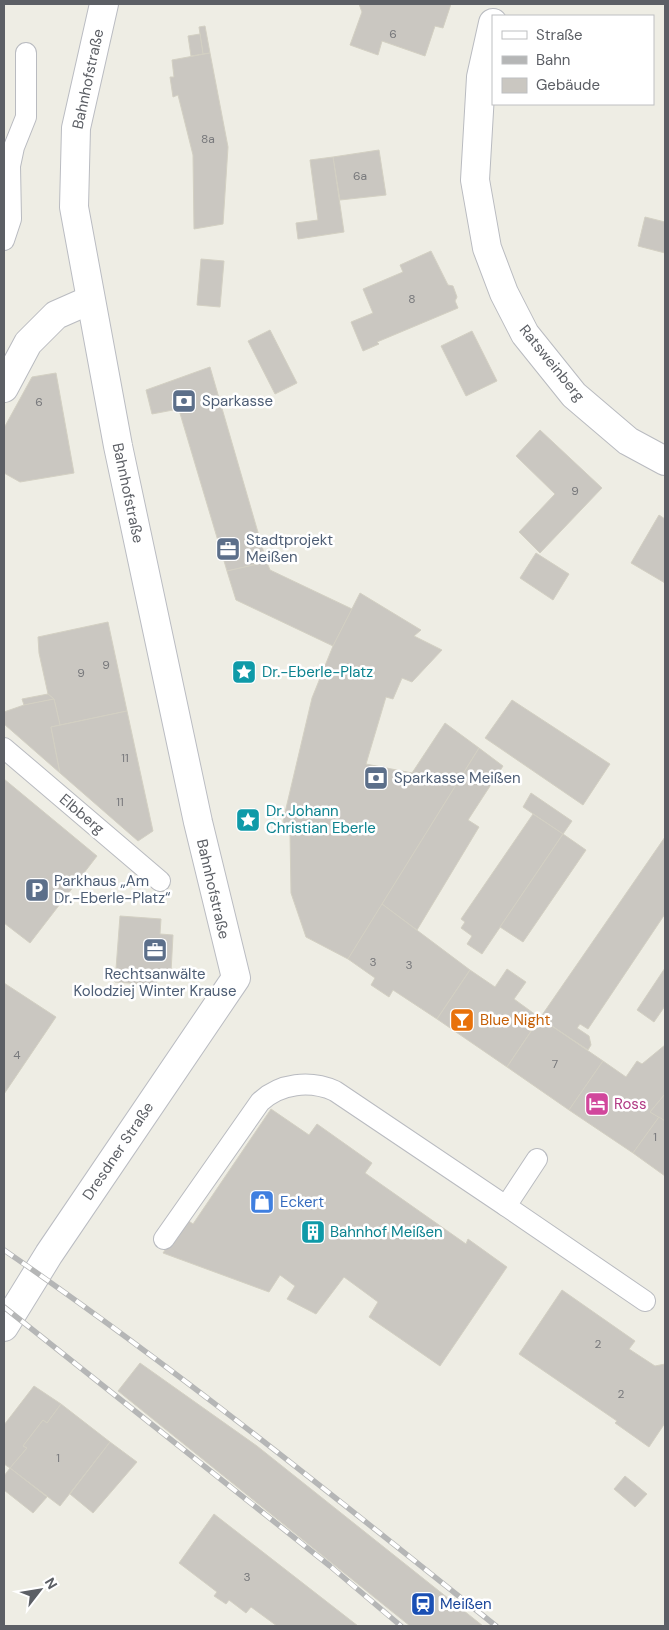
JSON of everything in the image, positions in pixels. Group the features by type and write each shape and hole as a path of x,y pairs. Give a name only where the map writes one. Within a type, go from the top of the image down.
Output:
{"main road":[{"name":"Bahnhofstraße","path":"104,4 76,128 74,207 90,300 198,822 216,904 236,978"},
{"name":"Ratsweinberg","path":"492,28 481,77 475,180 487,248 497,275 525,334 574,395 628,440 665,461"},
{"path":"4,388 28,343 56,315 90,300"},
{"name":"Dresdner Straße","path":"4,1327 49,1254 236,978"}],"lane":[{"path":"4,240 11,219 10,166 14,148 26,117 26,52"},
{"name":"Elbberg","path":"4,748 160,881"},
{"path":"164,1239 260,1102 270,1092 284,1087 306,1084 323,1086 335,1091 646,1301"},
{"path":"506,1206 537,1159"}],"building":[{"path":"359,4 451,4 443,28 435,26 425,56 382,41 378,55 350,45 362,12"},
{"path":"205,26 210,53 203,54 199,27"},
{"path":"200,34 203,54 191,56 188,36"},
{"path":"210,53 228,147 223,224 194,229 193,155 178,95 173,97 170,77 174,77 172,60"},
{"path":"379,150 386,195 340,200 333,157"},
{"path":"333,157 344,232 298,239 296,223 318,220 310,160"},
{"path":"645,217 665,222 665,253 638,246"},
{"path":"431,251 448,285 453,286 458,308 377,342 379,344 363,351 351,322 373,313 363,289 403,272 400,265"},
{"path":"201,259 224,261 220,307 197,305"},
{"path":"270,330 297,383 275,394 248,341"},
{"path":"472,331 497,381 466,396 441,346"},
{"path":"210,367 266,560 258,564 227,571 176,400 171,401 173,410 152,414 146,390"},
{"path":"56,373 74,473 20,482 4,473 4,428 32,377"},
{"path":"540,430 602,488 540,553 519,532 555,494 516,456"},
{"path":"659,515 665,519 665,583 631,563"},
{"path":"536,553 569,574 553,600 520,578"},
{"path":"266,560 270,570 352,609 333,646 236,600 227,571 258,564"},
{"name":"Sparkasse Meißen","path":"360,593 421,630 414,636 442,650 412,682 402,678 393,699 386,697 366,764 412,773 445,723 479,748 348,959 306,937 291,893 290,833 285,829 283,821 312,698 333,646"},
{"path":"108,622 127,711 60,725 54,699 48,694 39,653 38,637"},
{"path":"48,694 54,699 24,705 22,699"},
{"path":"54,699 60,725 51,727 60,773 4,724 4,712 24,705"},
{"path":"512,700 610,764 583,805 485,738"},
{"path":"127,711 153,831 138,841 60,773 51,727"},
{"path":"479,748 503,766 468,820 479,827 417,930 382,904"},
{"name":"Parkhaus „Am Dr.-Eberle-Platz“","path":"4,779 97,856 30,943 4,923"},
{"path":"531,793 572,821 563,834 523,807"},
{"path":"533,814 563,834 482,954 467,944 472,936 461,928 465,922 461,919"},
{"path":"563,834 586,850 523,942 500,927"},
{"path":"665,837 665,914 588,1029 580,1024 577,1028 589,1036 591,1045 588,1050 540,1018"},
{"path":"382,904 470,970 437,1019 393,990 389,997 371,985 375,978 348,959"},
{"path":"120,916 161,919 160,934 173,935 171,972 157,971 156,985 115,982"},
{"path":"665,968 665,1006 654,1022 637,1010"},
{"path":"507,969 526,982 514,999 540,1018 507,1067 437,1019 470,970 495,987"},
{"path":"4,983 56,1017 4,1094"},
{"path":"540,1018 603,1061 569,1110 507,1067"},
{"path":"665,1045 665,1094 650,1112 659,1117 633,1153 569,1110 603,1061 626,1077 637,1061 642,1064"},
{"path":"665,1094 665,1121 650,1112"},
{"name":"Bahnhof Meißen","path":"271,1109 309,1135 317,1124 372,1163 365,1173 466,1244 468,1239 507,1267 440,1366 369,1317 378,1302 344,1277 316,1314 287,1299 295,1286 280,1275 269,1292 163,1253 186,1219 193,1224"},
{"path":"659,1117 665,1121 665,1176 633,1153"},
{"path":"562,1290 635,1341 629,1349 655,1366 665,1364 665,1423 649,1447 615,1423 617,1421 519,1354"},
{"path":"140,1363 257,1446 483,1626 410,1626 118,1391"},
{"path":"34,1386 61,1404 47,1423 43,1420 23,1446 27,1448 10,1468 4,1464 4,1425"},
{"path":"61,1404 110,1442 60,1506 10,1468 27,1448 23,1446 43,1420 47,1423"},
{"path":"110,1442 137,1462 93,1513 70,1494"},
{"path":"10,1468 47,1497 33,1513 4,1490 4,1476"},
{"path":"625,1476 647,1494 635,1507 614,1489"},
{"path":"214,1514 358,1626 277,1626 251,1607 246,1613 229,1600 226,1604 214,1596 217,1592 179,1563"}],"railway":[{"path":"4,1250 192,1386 496,1626"},
{"path":"4,1307 330,1566 401,1626"}],"place":[{"name":"Sparkasse","path":"184,401"},
{"name":"Stadtprojekt Meißen","path":"228,549"},
{"name":"Dr.-Eberle-Platz","path":"244,672"},
{"name":"Sparkasse Meißen","path":"376,778"},
{"name":"Dr. Johann Christian Eberle","path":"248,820"},
{"name":"Parkhaus „Am Dr.-Eberle-Platz“","path":"37,890"},
{"name":"Rechtsanwälte Kolodziej Winter Krause","path":"155,950"},
{"name":"Blue Night","path":"462,1020"},
{"name":"Ross","path":"597,1104"},
{"name":"Eckert","path":"262,1202"},
{"name":"Bahnhof Meißen","path":"313,1232"},
{"name":"Meißen","path":"423,1604"}]}
